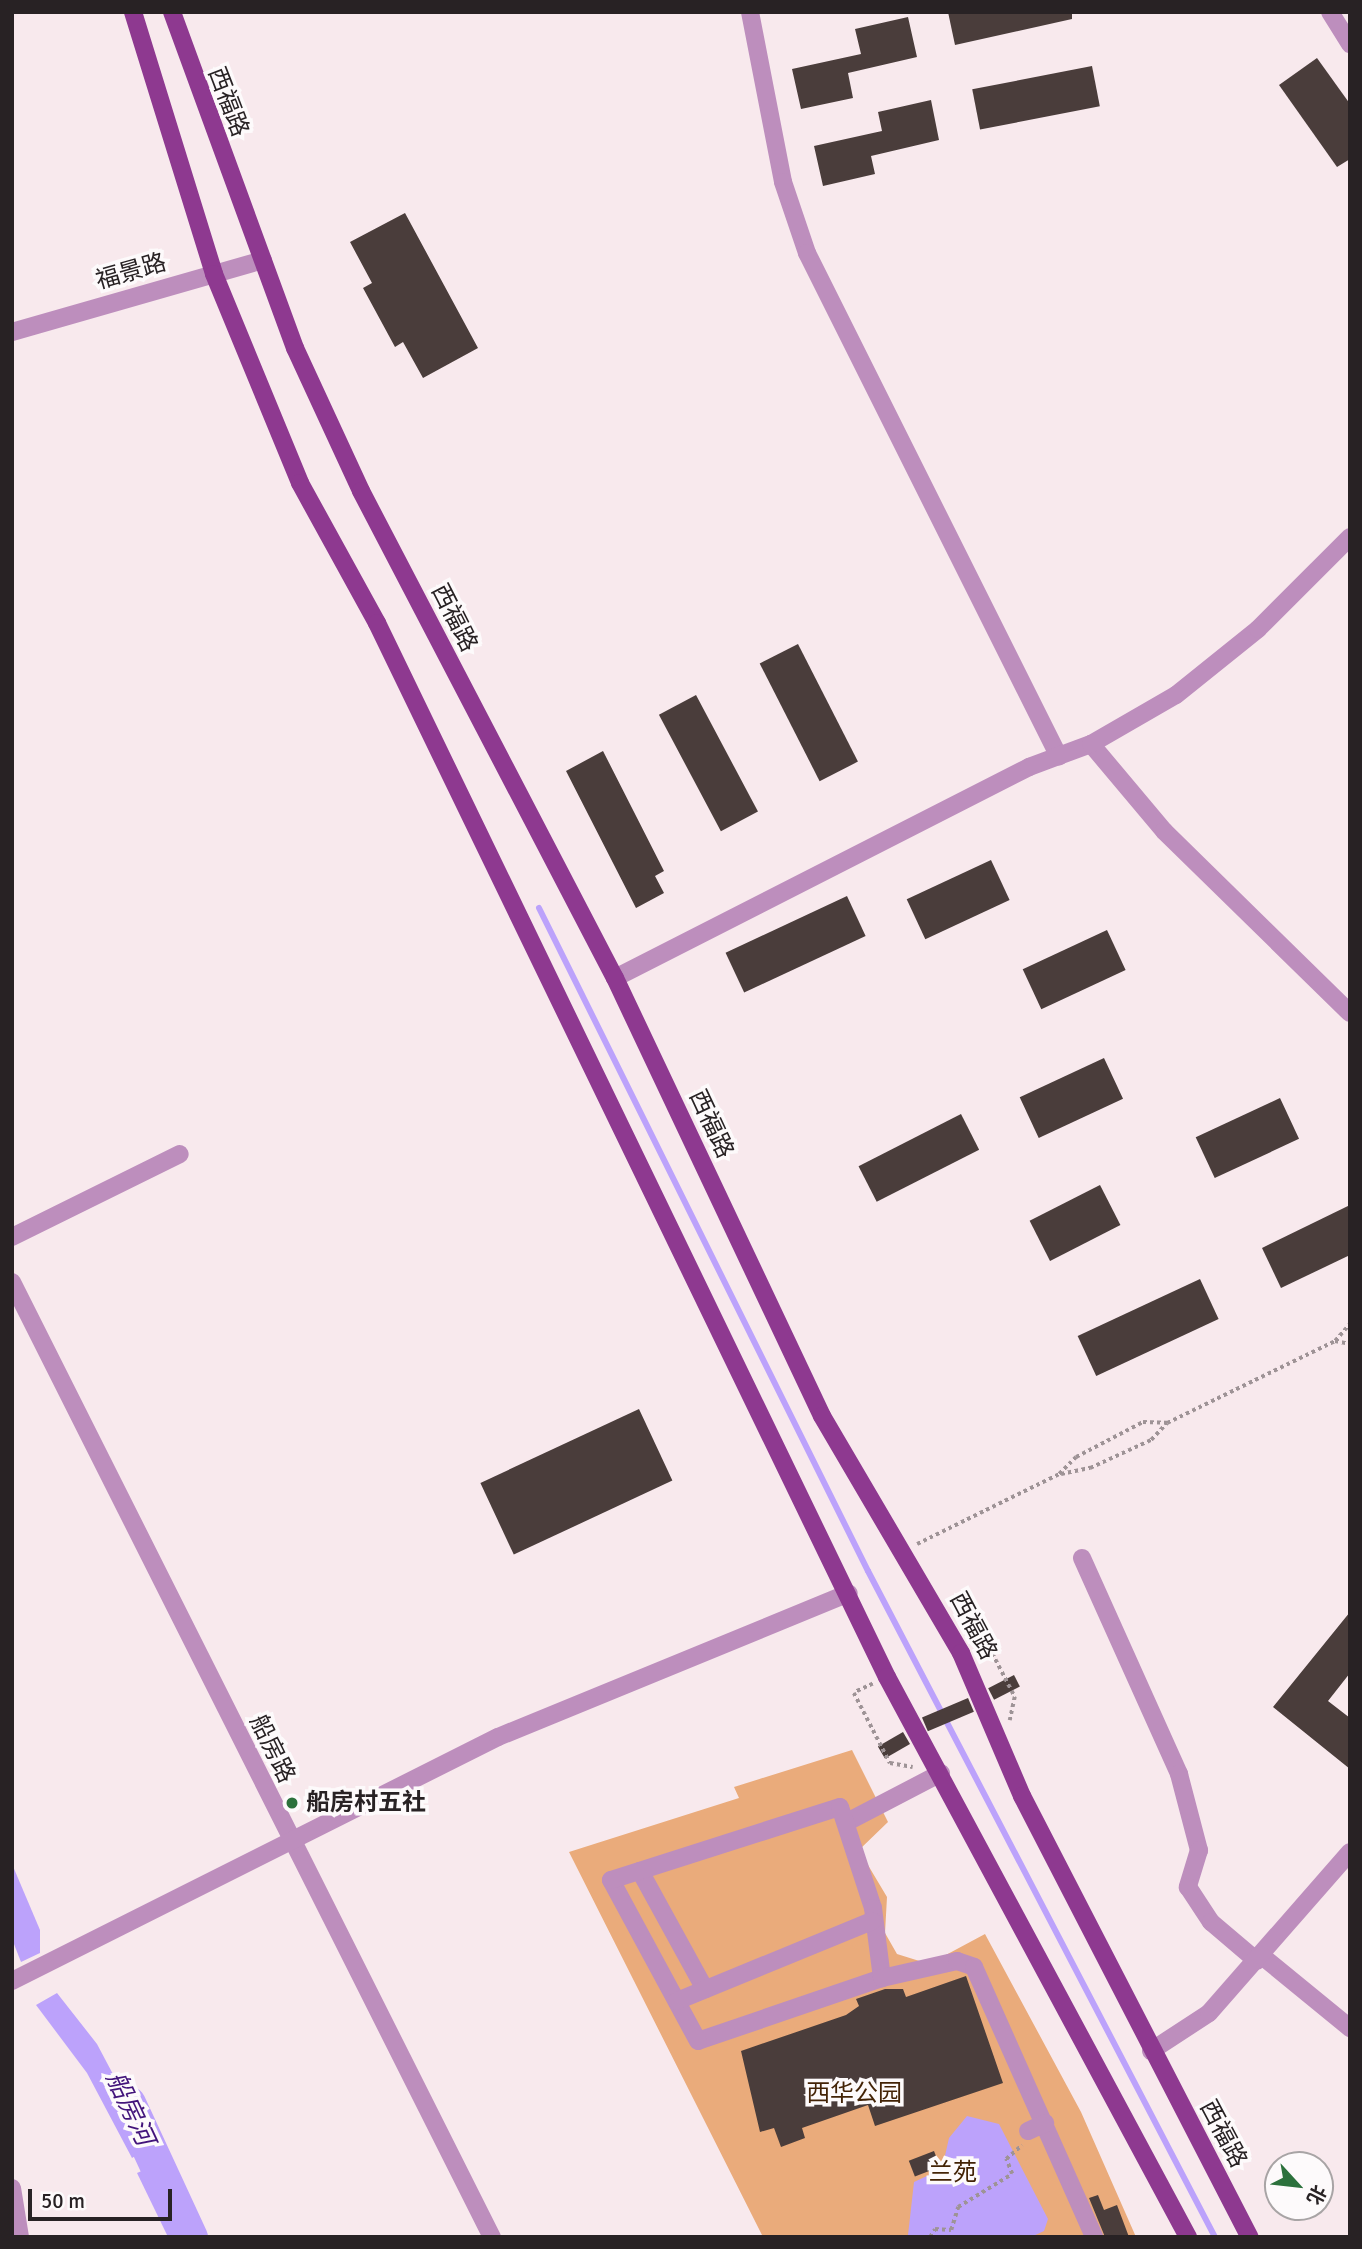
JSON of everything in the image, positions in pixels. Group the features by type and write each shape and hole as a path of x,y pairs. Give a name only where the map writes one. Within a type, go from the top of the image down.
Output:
{"main road":[{"path":"133,12 214,274 300,483 383,635 849,1593 941,1773 1188,2237"},
{"name":"西福路","path":"172,12 263,260 361,491 615,978 822,1416 904,1551 961,1653 1022,1796 1151,2051 1250,2237"}],"street":[{"path":"750,12 783,182 807,253 1059,757"},
{"path":"1330,12 1350,44"},
{"name":"福景路","path":"12,332 263,260"},
{"path":"615,978 1059,757 1091,744 1219,663 1350,537"},
{"path":"1091,744 1164,831 1350,1013"},
{"path":"12,1237 180,1154"},
{"name":"船房路","path":"12,1282 492,2237"},
{"path":"1082,1558 1179,1774 1199,1850 1188,1887 1211,1922 1350,2028"},
{"path":"13,1980 65,1957 498,1737 849,1593"},
{"path":"847,1822 941,1773"},
{"path":"882,1978 873,1921 847,1822 840,1807 611,1880 698,2041 882,1978 957,1961 974,1967 1036,2127 1093,2236"},
{"path":"1151,2051 1209,2013 1260,1958 1350,1852"},
{"path":"640,1871 705,1989"},
{"path":"677,2001 873,1921"},
{"path":"12,2188 20,2237"}],"path":[{"path":"904,1551 1059,1474 1090,1468 1151,1440 1167,1423 1335,1341 1350,1324"},
{"path":"1335,1341 1350,1344"},
{"path":"1059,1474 1076,1457 1143,1423 1167,1423"},
{"path":"986,1641 1015,1698"},
{"path":"855,1693 890,1763"},
{"path":"930,2237 935,2229 951,2230 958,2207 1012,2174 1006,2159 1017,2153"}],"green space":[{"name":"西华公园","path":"852,1750 888,1822 859,1850 887,1897 885,1933 897,1954 929,1964 985,1934 1081,2112 1136,2237 763,2237 569,1852 739,1798 734,1787"}],"water":[{"path":"12,1864 40,1930 40,1953 21,1962 12,1939"},
{"path":"57,1993 97,2044 151,2146 132,2158 87,2073 36,2005"},
{"path":"967,2116 999,2124 1048,2219 1044,2231 1031,2237 908,2235 914,2182 942,2169 949,2138"},
{"path":"158,2164 192,2237 168,2237 137,2173"}],"building":[{"path":"948,12 1072,12 1072,19 955,45"},
{"path":"908,17 917,57 848,73 853,98 801,109 792,69 861,54 855,29"},
{"path":"1317,58 1350,104 1350,159 1337,167 1279,85"},
{"path":"1092,66 1100,106 980,130 972,89"},
{"path":"931,100 939,140 871,156 875,174 823,186 814,146 882,131 878,112"},
{"path":"405,213 478,348 423,378 403,342 395,347 363,288 372,283 350,242"},
{"path":"798,644 858,762 820,781 760,664"},
{"path":"696,695 758,812 721,831 659,715"},
{"path":"603,751 664,871 655,876 664,893 636,908 566,771"},
{"path":"991,860 1010,900 925,939 907,899"},
{"path":"847,896 866,936 744,993 726,953"},
{"path":"1107,930 1126,970 1041,1009 1023,969"},
{"path":"1104,1058 1123,1099 1039,1138 1020,1097"},
{"path":"1280,1098 1299,1139 1215,1178 1196,1137"},
{"path":"961,1114 979,1150 877,1202 859,1166"},
{"path":"1100,1185 1120,1225 1050,1261 1030,1221"},
{"path":"1350,1205 1350,1255 1281,1288 1262,1248"},
{"path":"1200,1279 1219,1319 1096,1376 1078,1336"},
{"path":"639,1409 672,1481 514,1555 480,1483"},
{"path":"1350,1612 1350,1673 1328,1701 1350,1718 1350,1769 1273,1707"},
{"path":"1014,1675 1020,1687 994,1700 988,1688"},
{"path":"968,1698 974,1712 928,1731 922,1718"},
{"path":"903,1732 910,1744 885,1759 878,1746"},
{"path":"966,1976 1003,2083 875,2126 868,2105 802,2128 805,2138 781,2147 774,2128 760,2132 741,2051 846,2015 859,2006 856,1999 885,1989 903,1989 906,1997"},
{"path":"934,2151 940,2167 915,2177 909,2161"},
{"path":"1098,2195 1104,2210 1117,2205 1129,2237 1105,2237 1089,2198"}],"waterway":[{"path":"539,908 868,1571 1215,2237"},
{"name":"船房河","path":"128,2103 190,2237"}],"place":[{"name":"船房村五社","path":"292,1803"}],"park label":[{"name":"兰苑","path":"953,2173"}]}
